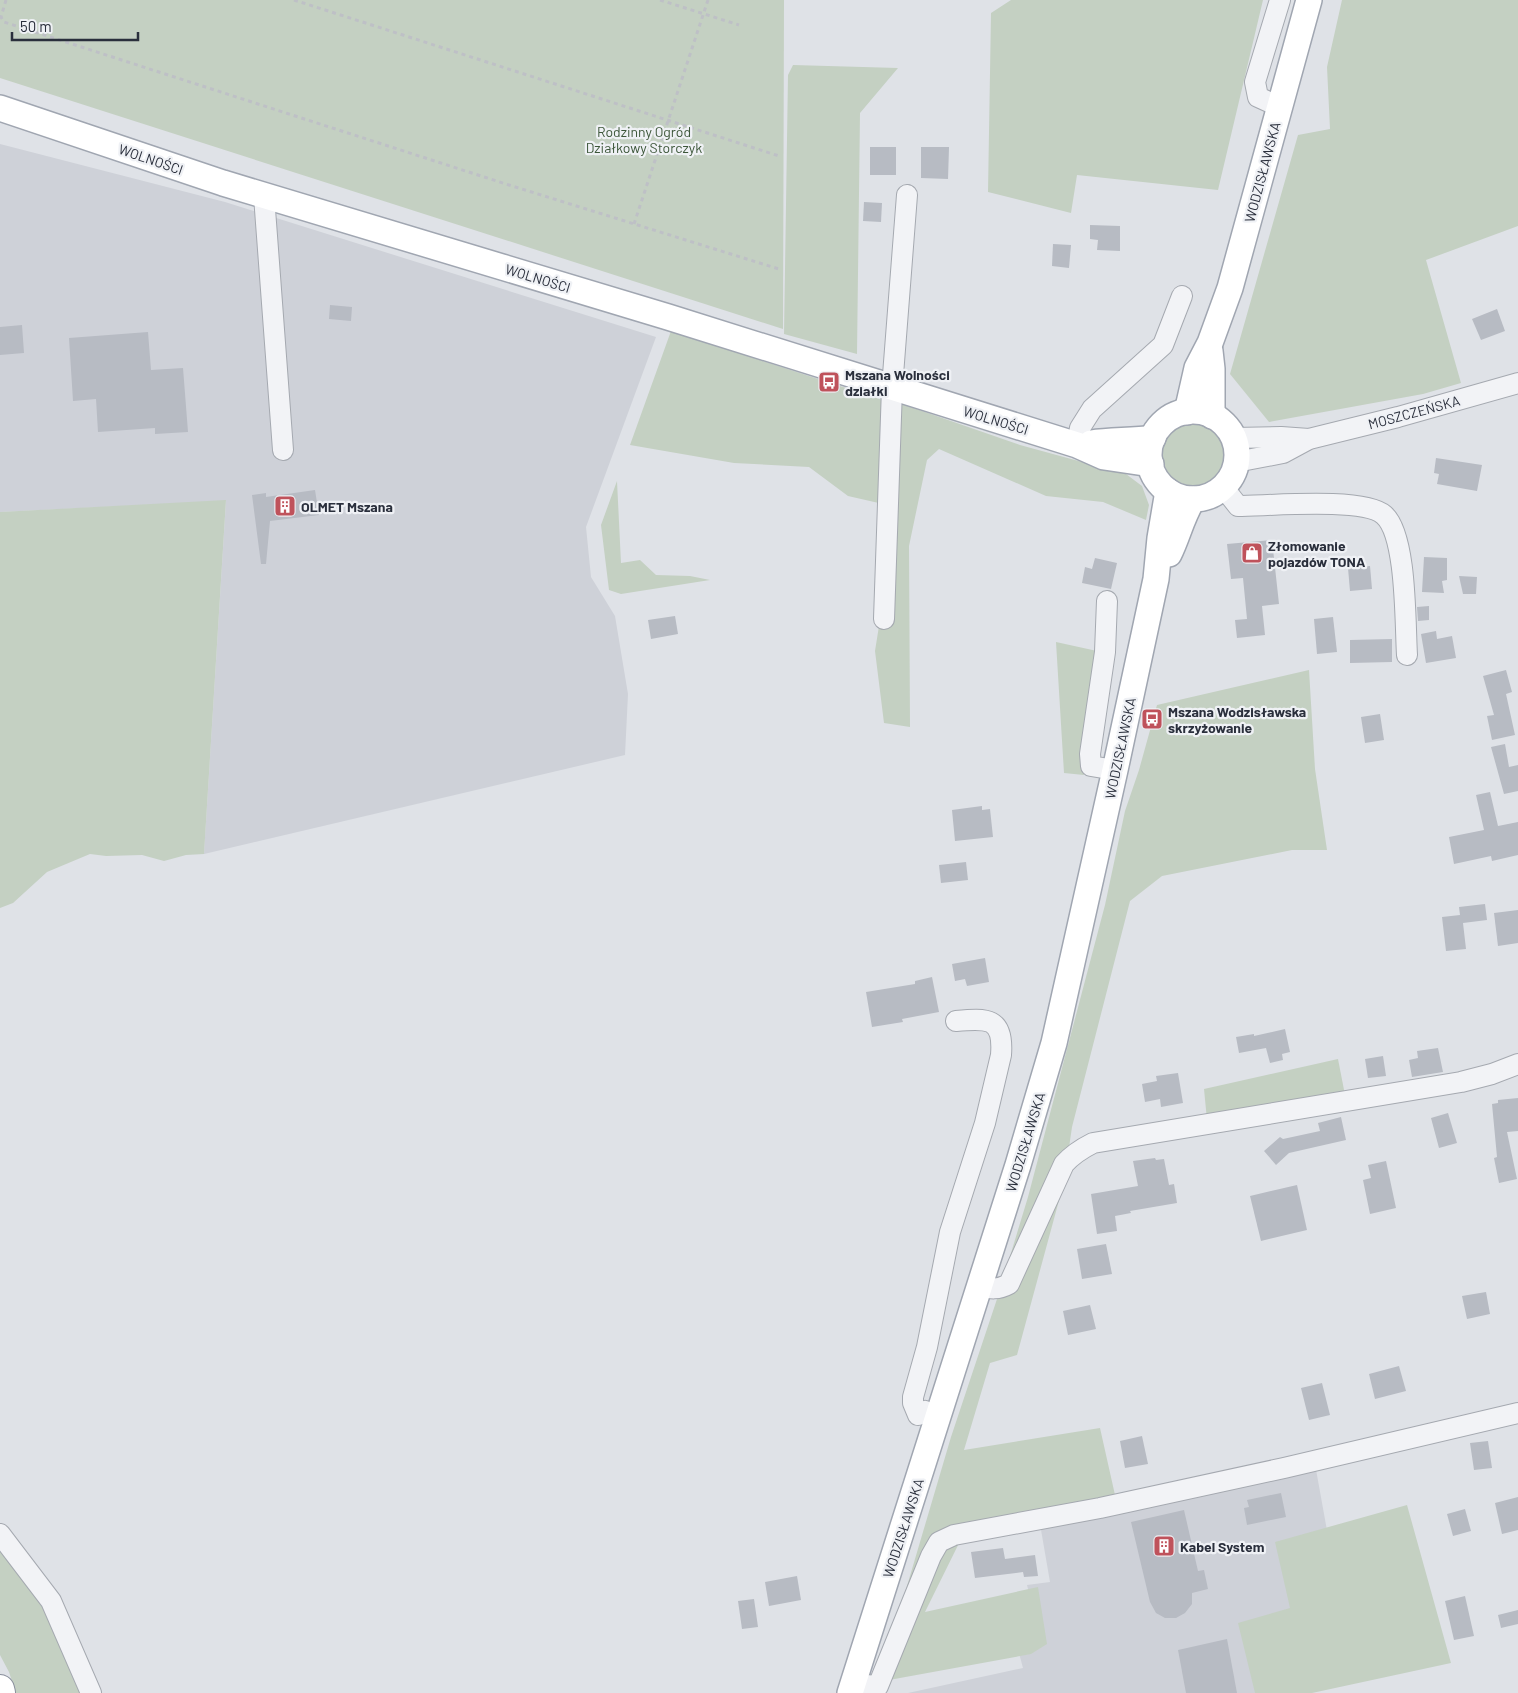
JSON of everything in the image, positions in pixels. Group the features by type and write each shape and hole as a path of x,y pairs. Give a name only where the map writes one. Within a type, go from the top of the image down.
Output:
{"highway":[{"path":"0,1689 1,1693"}],"main road":[{"name":"WODZISŁAWSKA","path":"1187,412 1197,368 1210,343 1230,288 1309,0"},
{"name":"WOLNOŚCI","path":"0,108 264,196 668,317 1076,445 1104,457 1151,464"},
{"name":"WODZISŁAWSKA","path":"1210,343 1212,416"},
{"path":"1187,412 1200,412 1212,416 1223,423 1235,450 1232,476 1223,487 1206,497 1193,499 1180,497 1168,491 1159,482 1151,464 1150,451 1153,438 1164,423 1175,416 1187,412"},
{"name":"WOLNOŚCI","path":"1076,445 1153,438"},
{"name":"WODZISŁAWSKA","path":"851,1687 937,1421 1054,1044 1156,579 1160,538 1168,491"},
{"name":"WODZISŁAWSKA","path":"1156,579 1175,542 1193,499"}],"street":[{"path":"1280,0 1256,82 1258,97 1280,107"},
{"path":"884,619 892,388 906,195"},
{"path":"264,196 283,450"},
{"path":"1076,445 1080,428 1092,409 1163,346 1182,296"},
{"name":"MOSZCZEŃSKA","path":"1235,450 1283,452 1309,439 1398,417 1518,383"},
{"path":"1223,487 1238,506 1344,505 1370,508 1379,511 1385,516 1394,531 1400,551 1407,655"},
{"path":"1107,601 1105,652 1090,754 1091,766 1115,770"},
{"path":"937,1421 925,1411 918,1415 913,1403 913,1397 927,1347 950,1232 985,1123 1002,1055 1001,1034 990,1021 976,1019 956,1022"},
{"path":"979,1286 1000,1289 1009,1284 1064,1164 1076,1152 1093,1143 1461,1082 1492,1074 1518,1064"},
{"path":"851,1687 878,1686 931,1556 939,1542 946,1538 973,1531 1110,1506 1284,1468 1518,1413"},
{"path":"0,1534 51,1601 91,1693"}],"path":[{"path":"6,0 1,17 4,22 779,269"},
{"path":"294,0 779,156"},
{"path":"660,0 739,25"},
{"path":"634,224 708,0"}],"shaded area":[{"path":"0,144 225,202 656,337 586,527 591,577 615,616 628,694 625,755 204,854 226,501 0,512"},
{"path":"1315,1464 1328,1536 1293,1614 1265,1693 908,1693 1023,1668 1019,1653 1042,1644 1027,1585 1050,1582 1040,1524"}],"green space":[{"name":"Rodzinny Ogród Działkowy Storczyk","path":"0,0 784,0 783,329 0,78"},
{"path":"1011,0 1263,0 1218,190 1077,175 1071,213 988,192 991,13"},
{"path":"1342,0 1518,0 1518,226 1426,260 1461,383 1423,394 1269,422 1230,374 1298,135 1330,129 1327,67"},
{"path":"793,65 898,68 860,113 857,354 784,334 788,75"},
{"path":"671,331 886,401 883,504 848,496 809,467 734,463 630,445"},
{"path":"899,403 1020,445 1126,474 1142,486 1149,505 1146,520 1103,502 1046,496 939,449 927,460 909,546 910,727 884,723 875,651 879,626"},
{"path":"1194,422 1206,424 1217,431 1224,442 1226,454 1224,466 1217,477 1206,484 1194,486 1182,484 1171,477 1164,466 1162,454 1164,442 1171,431 1182,424"},
{"path":"617,481 621,563 640,560 656,575 690,576 710,580 621,594 609,590 601,525"},
{"path":"226,500 204,854 186,855 164,861 142,855 106,856 90,854 47,872 13,903 0,908 0,512"},
{"path":"1056,642 1097,651 1080,753 1084,775 1064,773"},
{"path":"1309,670 1315,769 1327,850 1292,850 1162,876 1130,901 1072,1127 1064,1182 1017,1355 990,1363 964,1450 1100,1428 1115,1495 966,1529 925,1612 1038,1587 1047,1644 1031,1654 889,1680 897,1620 951,1437 997,1299 1028,1197 1105,905 1125,811 1139,770 1157,705"},
{"path":"1338,1059 1345,1095 1207,1120 1204,1089"},
{"path":"1407,1505 1451,1663 1312,1693 1255,1693 1238,1623 1290,1608 1275,1542"},
{"path":"0,1546 38,1596 83,1693 16,1693 9,1672 0,1655"}],"building":[{"path":"870,147 896,147 896,175 870,175"},
{"path":"921,147 949,147 948,179 921,178"},
{"path":"864,202 882,203 881,222 863,221"},
{"path":"1090,225 1120,226 1120,251 1097,250 1098,240 1090,239"},
{"path":"1053,244 1071,245 1069,268 1052,266"},
{"path":"330,305 352,307 351,321 329,319"},
{"path":"1497,309 1505,331 1481,340 1472,319"},
{"path":"22,325 24,353 0,355 0,327"},
{"path":"148,332 151,370 183,368 188,432 155,434 155,428 98,432 96,399 73,401 69,338"},
{"path":"1436,458 1482,465 1477,491 1437,484 1439,474 1434,473"},
{"name":"OLMET Mszana","path":"315,490 319,515 270,521 266,564 261,564 252,495 266,493 266,497"},
{"path":"1272,540 1279,604 1262,606 1265,635 1237,638 1235,620 1247,619 1243,578 1231,579 1227,544"},
{"path":"1424,557 1447,558 1447,580 1442,581 1444,593 1422,592"},
{"path":"1095,558 1117,563 1111,589 1082,583 1085,567 1092,569"},
{"path":"1370,566 1372,589 1350,591 1348,568"},
{"path":"1459,576 1477,577 1476,594 1463,594"},
{"path":"1429,606 1429,620 1418,621 1417,607"},
{"path":"675,616 678,634 651,639 648,620"},
{"path":"1333,617 1337,652 1317,654 1314,619"},
{"path":"1436,631 1437,639 1452,636 1456,658 1426,663 1421,634"},
{"path":"1392,639 1392,662 1350,663 1350,640"},
{"path":"1506,670 1512,692 1506,694 1515,735 1492,740 1487,716 1494,715 1483,676"},
{"path":"1380,714 1384,740 1365,743 1361,717"},
{"path":"1505,744 1509,767 1518,765 1518,791 1504,794 1491,747"},
{"path":"1490,792 1498,826 1518,822 1518,855 1492,861 1491,856 1454,864 1449,837 1484,830 1476,795"},
{"path":"982,806 982,810 990,809 993,837 955,841 952,810"},
{"path":"966,862 968,880 941,883 939,865"},
{"path":"1485,904 1487,920 1463,923 1466,949 1446,951 1442,917 1460,915 1459,907"},
{"path":"1518,910 1518,943 1498,946 1494,913"},
{"path":"985,958 989,982 967,986 965,979 955,981 952,964"},
{"path":"932,977 939,1012 902,1019 903,1022 872,1027 866,992 915,984 915,981"},
{"path":"1285,1029 1290,1052 1282,1054 1283,1060 1270,1063 1266,1048 1239,1053 1236,1037 1254,1034 1254,1036"},
{"path":"1438,1048 1443,1072 1412,1077 1409,1060 1418,1058 1417,1051"},
{"path":"1383,1056 1386,1076 1368,1078 1365,1059"},
{"path":"1178,1073 1183,1103 1161,1107 1160,1099 1145,1102 1142,1084 1157,1081 1156,1076"},
{"path":"1518,1098 1518,1131 1507,1132 1517,1179 1499,1183 1494,1158 1497,1157 1492,1104 1498,1103 1498,1100"},
{"path":"1448,1113 1457,1143 1439,1148 1431,1118"},
{"path":"1341,1117 1346,1140 1289,1153 1276,1165 1264,1151 1280,1137 1283,1139 1320,1131 1318,1123"},
{"path":"1155,1158 1156,1160 1164,1159 1169,1185 1174,1184 1177,1203 1130,1211 1131,1213 1115,1216 1117,1231 1097,1234 1091,1194 1138,1186 1133,1161"},
{"path":"1386,1161 1396,1208 1370,1214 1363,1180 1371,1178 1368,1165"},
{"path":"1297,1185 1307,1230 1261,1241 1250,1196"},
{"path":"1106,1244 1112,1274 1082,1279 1077,1249"},
{"path":"1486,1292 1490,1314 1467,1319 1462,1296"},
{"path":"1090,1305 1096,1329 1068,1335 1063,1311"},
{"path":"1399,1366 1406,1391 1375,1399 1369,1374"},
{"path":"1322,1383 1330,1415 1309,1420 1301,1388"},
{"path":"1142,1436 1148,1464 1125,1468 1120,1441"},
{"path":"1488,1441 1492,1468 1474,1470 1470,1443"},
{"path":"1281,1493 1286,1517 1247,1525 1244,1508 1249,1507 1247,1500"},
{"path":"1518,1497 1518,1530 1502,1534 1495,1503"},
{"path":"1465,1509 1471,1531 1453,1536 1447,1514"},
{"name":"Kabel System","path":"1184,1510 1198,1571 1204,1570 1208,1589 1192,1593 1192,1604 1185,1613 1176,1618 1165,1618 1156,1613 1150,1602 1131,1522"},
{"path":"1003,1548 1005,1559 1035,1555 1038,1576 1024,1577 1023,1572 975,1578 971,1552"},
{"path":"797,1576 801,1600 769,1606 765,1582"},
{"path":"1465,1596 1474,1636 1454,1640 1445,1601"},
{"path":"754,1599 758,1627 742,1629 738,1601"},
{"path":"1518,1610 1518,1624 1501,1628 1498,1615"},
{"path":"1227,1639 1237,1693 1186,1693 1178,1650"}],"place":[{"name":"Mszana Wolności działki","path":"829,382"},
{"name":"OLMET Mszana","path":"285,506"},
{"name":"Złomowanie pojazdów TONA","path":"1252,553"},
{"name":"Mszana Wodzisławska skrzyżowanie","path":"1152,719"},
{"name":"Kabel System","path":"1164,1546"}]}
